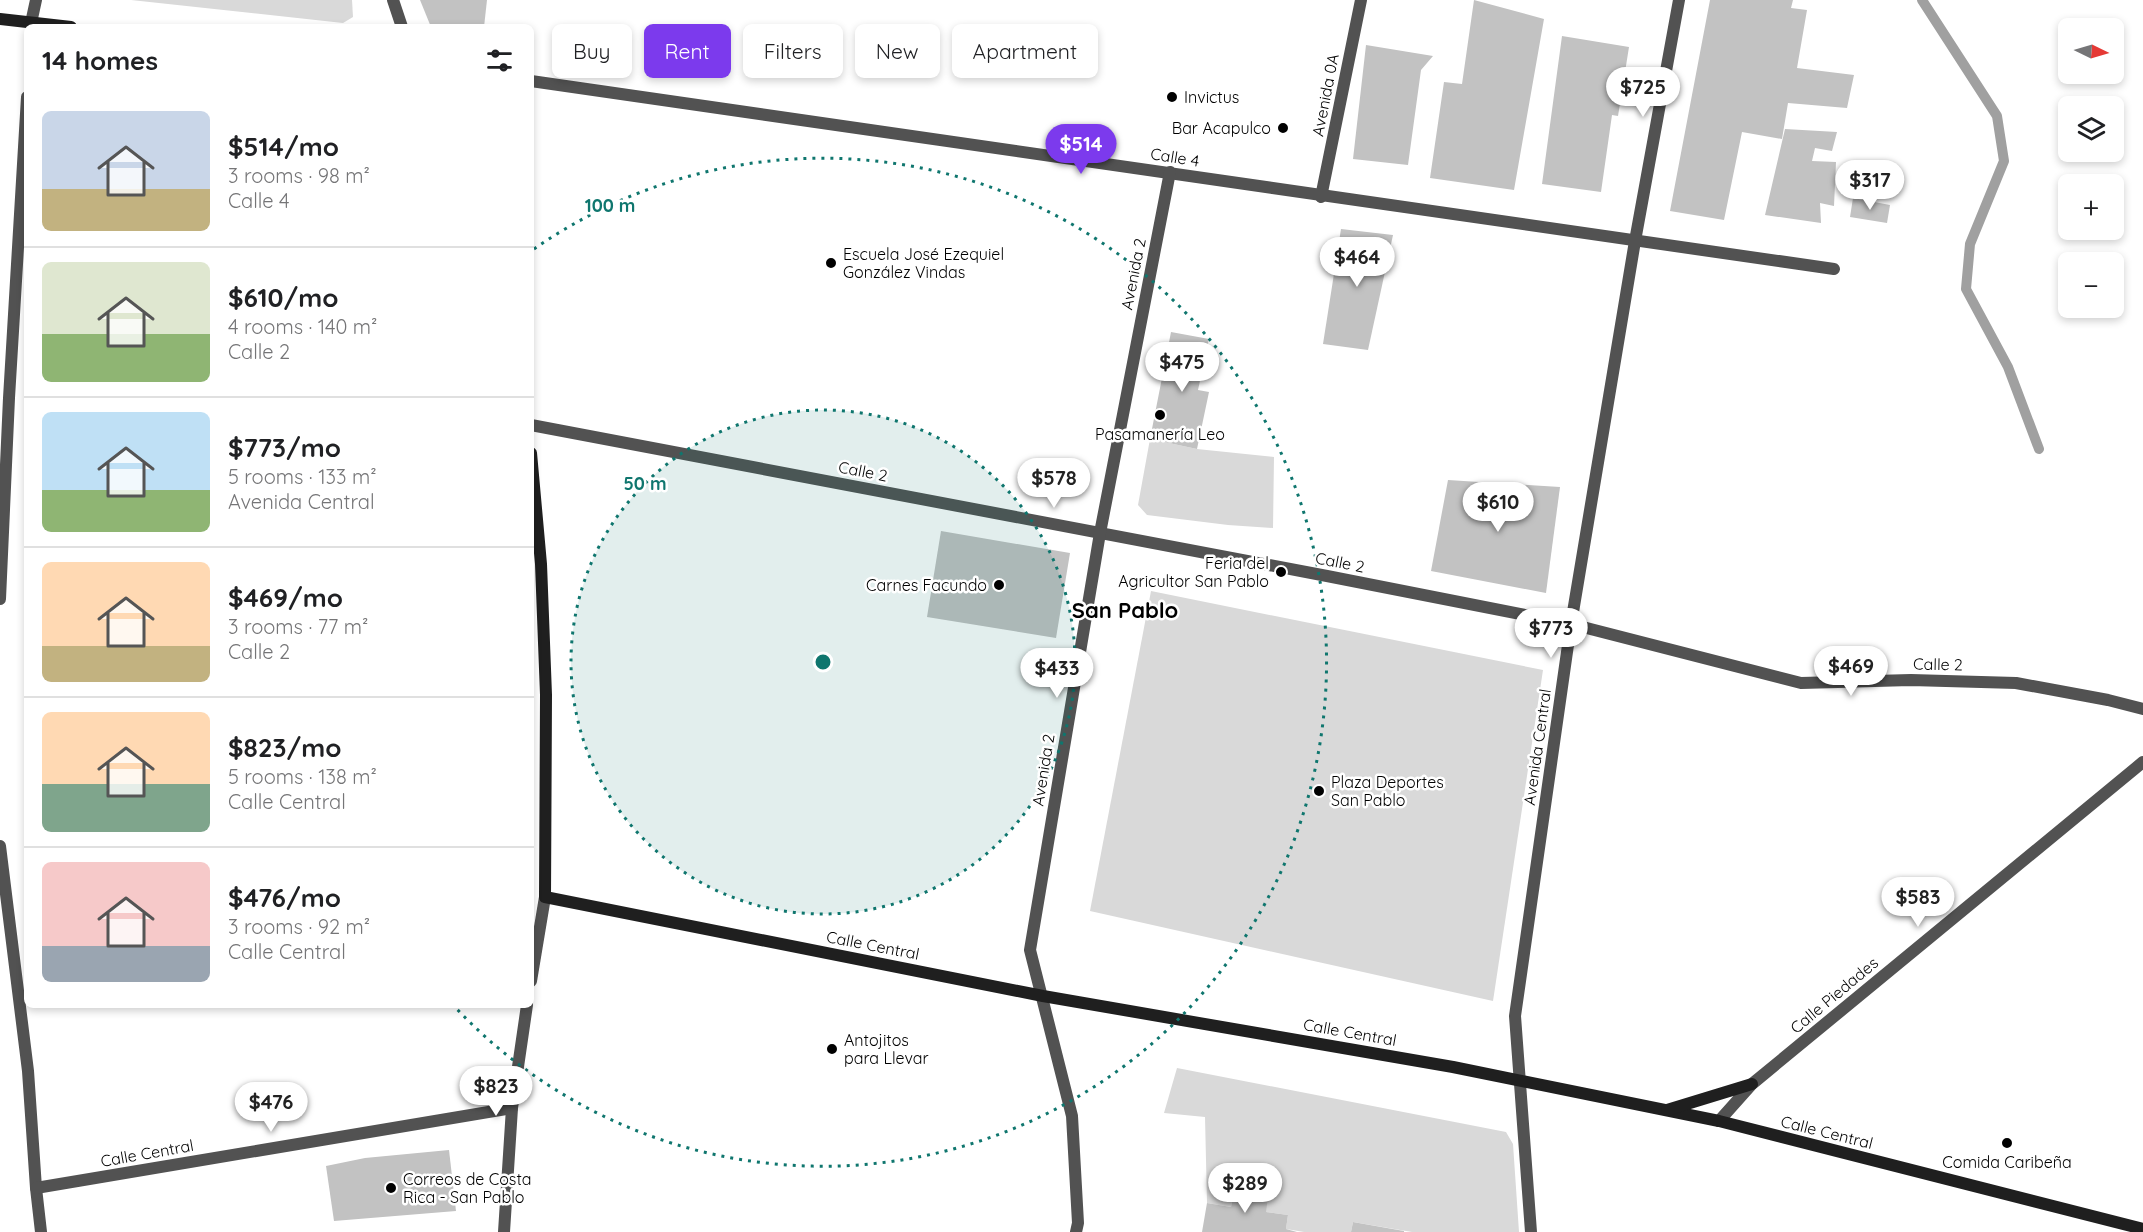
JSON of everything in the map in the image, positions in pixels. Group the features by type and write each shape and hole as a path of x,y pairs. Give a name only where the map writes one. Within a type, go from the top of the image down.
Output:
{"main road":[{"path":"0,19 26,24"},
{"path":"534,486 541,564 546,695 545,897"},
{"name":"Calle Central","path":"545,897 1043,996 1454,1067 1719,1121 2143,1229"},
{"path":"1665,1111 1752,1084"}],"street":[{"path":"31,24 36,0"},
{"path":"393,0 401,24"},
{"name":"Avenida 0A","path":"1321,197 1361,0"},
{"name":"Avenida Central","path":"1532,1232 1515,1016 1571,624 1635,241 1679,0"},
{"name":"Calle 4","path":"534,81 1170,172 1321,197 1834,269"},
{"path":"0,600 24,148"},
{"name":"Avenida 2","path":"1076,1232 1078,1223 1072,1116 1030,950 1100,532 1170,172"},
{"name":"Calle 2","path":"534,426 1100,532 1571,624 1801,683 1911,680 2016,683 2108,700 2143,710"},
{"name":"Calle Piedades","path":"1719,1121 1752,1084 2143,762"},
{"path":"0,846 28,1071 41,1232"},
{"path":"534,963 545,897"},
{"path":"504,1232 512,1108 527,1008"},
{"name":"Calle Central","path":"36,1188 512,1108"}],"shaded area":[{"path":"131,0 352,0 353,17 343,23"},
{"path":"1150,439 1197,449 1274,457 1273,528 1147,515 1138,505"},
{"name":"Plaza Deportes San Pablo","path":"1151,591 1543,670 1493,1001 1090,911"},
{"path":"1177,1068 1506,1132 1513,1144 1519,1232 1412,1232 1353,1222 1351,1232 1304,1232 1286,1229 1288,1215 1266,1212 1235,1183 1231,1207 1207,1203 1205,1117 1164,1113"}],"building":[{"path":"420,0 487,0 484,24 430,24"},
{"path":"1474,0 1544,19 1514,190 1430,178 1444,82 1462,84"},
{"path":"1710,0 1793,0 1791,8 1807,10 1797,68 1854,75 1847,108 1788,103 1782,139 1742,132 1724,220 1670,211"},
{"path":"1562,36 1629,47 1618,116 1612,115 1601,192 1542,184"},
{"path":"1366,45 1433,56 1421,70 1408,165 1353,159"},
{"path":"1785,129 1837,132 1832,151 1815,148 1812,161 1836,162 1834,206 1820,203 1821,223 1765,215"},
{"path":"1853,198 1890,205 1887,223 1850,217"},
{"path":"1341,229 1393,235 1368,350 1323,344"},
{"path":"1171,332 1209,339 1198,390 1209,392 1197,449 1150,439"},
{"path":"1448,480 1560,487 1546,593 1431,571"},
{"name":"Carnes Facundo","path":"941,531 1070,553 1056,638 927,617"},
{"name":"Correos de Costa Rica - San Pablo","path":"449,1150 456,1211 334,1221 326,1166 365,1158"},
{"path":"1235,1183 1269,1190 1266,1212 1288,1215 1286,1229 1297,1232 1202,1232 1207,1203 1231,1207"},
{"path":"1353,1222 1404,1231 1404,1232 1351,1232"}],"waterway":[{"path":"1922,0 1997,116 2004,161 1970,244 1966,289 2008,367 2039,449"}],"place":[{"name":"Invictus","path":"1172,97"},
{"name":"Bar Acapulco","path":"1283,128"},
{"name":"Escuela José Ezequiel González Vindas","path":"831,263"},
{"name":"Pasamanería Leo","path":"1160,415"},
{"name":"Feria del Agricultor San Pablo","path":"1281,572"},
{"name":"Carnes Facundo","path":"999,585"},
{"name":"Plaza Deportes San Pablo","path":"1319,791"},
{"name":"Antojitos para Llevar","path":"832,1049"},
{"name":"Comida Caribeña","path":"2007,1143"},
{"name":"Correos de Costa Rica - San Pablo","path":"391,1188"}],"district":[{"name":"San Pablo","path":"1125,610"}]}
